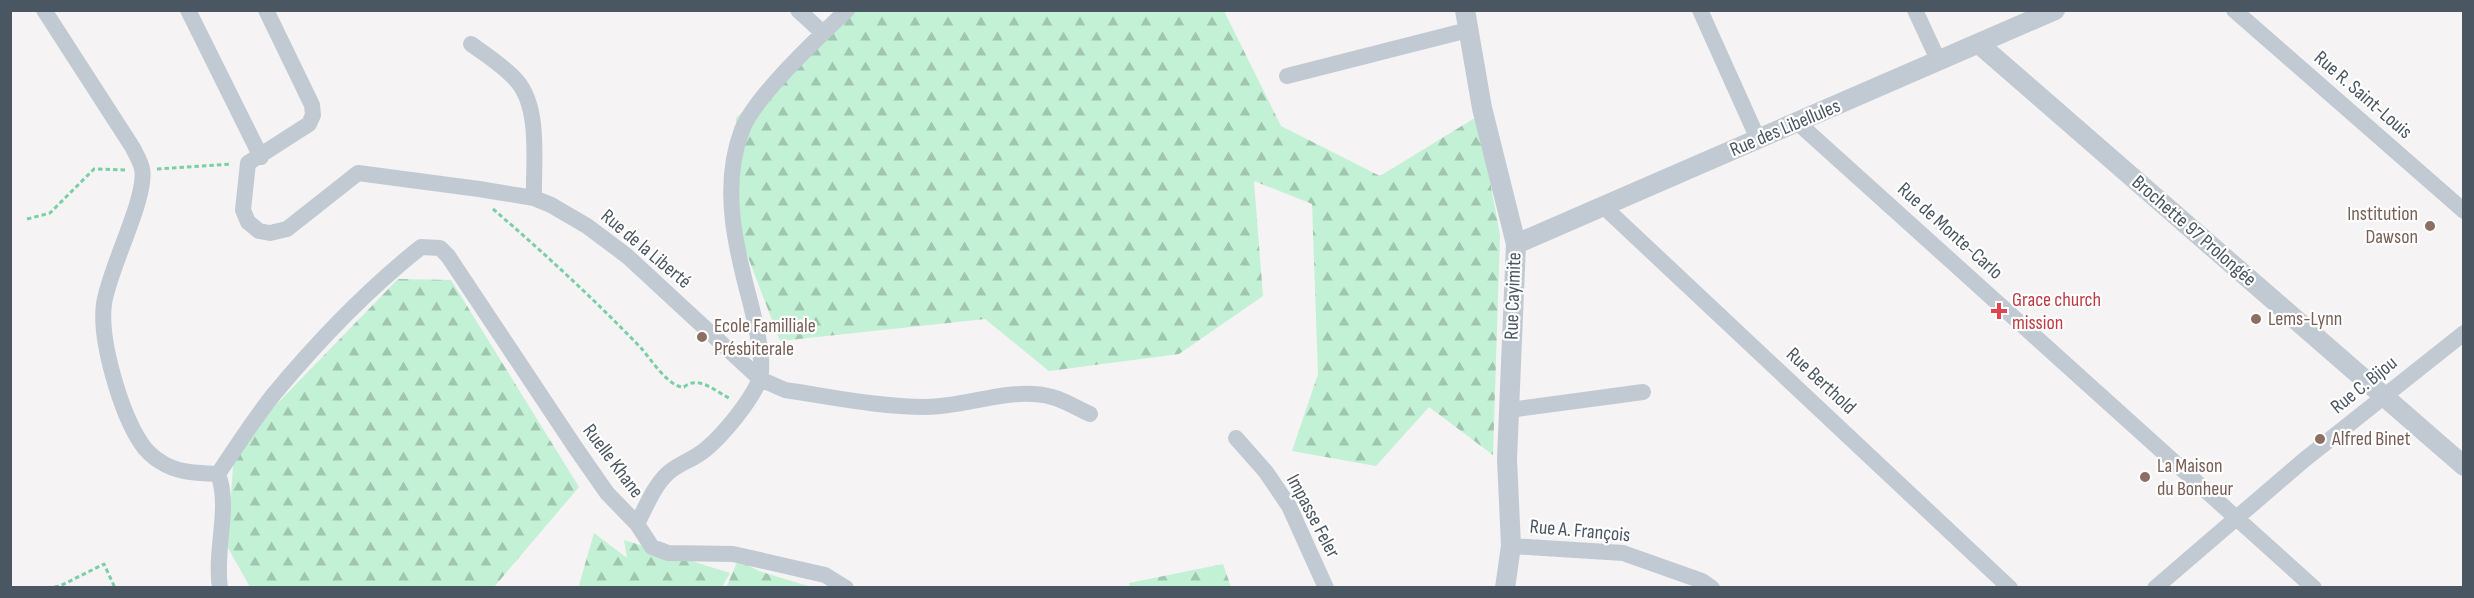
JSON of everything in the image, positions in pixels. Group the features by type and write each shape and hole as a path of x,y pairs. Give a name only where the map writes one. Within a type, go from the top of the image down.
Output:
{"street":[{"path":"44,10 133,148 143,170 141,191 123,239 104,304 105,344 119,393 141,445 162,463 186,472 218,474 224,490 216,567 220,588"},
{"path":"188,10 261,157"},
{"name":"Rue de la Liberté","path":"266,10 312,105 313,115 309,124 248,164 243,210 248,222 259,231 270,233 287,229 357,173 534,198 587,226 627,256 760,379 785,390 891,406 949,406 1015,395 1037,394 1066,402 1090,414"},
{"path":"798,10 823,33"},
{"path":"637,524 654,490 668,473 706,449 744,406 760,379 760,348 736,247 731,193 732,164 742,128 764,96 847,10"},
{"path":"1700,10 1758,139"},
{"path":"1915,10 1939,62"},
{"name":"Rue des Libellules","path":"1516,244 2055,10"},
{"name":"Rue R. Saint-Louis","path":"2234,10 2463,211"},
{"path":"1287,76 1467,20"},
{"name":"Rue Cayimite","path":"1467,20 1482,108 1516,244 1507,459 1511,546 1505,588"},
{"path":"471,44 507,71 519,83 528,98 534,133 534,198"},
{"name":"Brochette 97 Prolongée","path":"1979,44 2463,465"},
{"name":"Rue de Monte-Carlo","path":"1798,123 2237,516 2314,588"},
{"name":"Rue Berthold","path":"1604,206 2010,588"},
{"name":"Ruelle Khane","path":"218,474 273,396 321,339 400,263 421,247 440,248 448,256 574,447 607,493 637,524 651,547 668,553 733,554 825,574 846,588"},
{"name":"Rue C. Bijou","path":"2155,588 2237,516 2463,333"},
{"path":"1509,410 1643,392"},
{"name":"Impasse Feler","path":"1236,438 1266,472 1289,506 1326,588"},
{"name":"Rue A. François","path":"1511,546 1623,553 1702,581 1712,588"}],"path":[{"path":"462,188 485,202 542,251 614,321 662,373 678,386 697,381 744,406"},
{"path":"47,588 60,586 104,564 115,588"}],"green space":[{"path":"851,10 1224,11 1281,126 1380,176 1478,116 1500,235 1493,455 1429,407 1376,466 1292,451 1318,374 1312,204 1254,181 1263,296 1179,354 1049,371 985,319 780,341 740,236 736,118"},
{"path":"398,279 451,280 579,487 494,587 250,587 228,548 234,448"},
{"path":"594,533 627,558 624,540 730,573 722,587 582,588 579,585"},
{"path":"738,560 759,571 811,587 726,588"},
{"path":"1223,564 1231,587 1130,588 1129,583"}],"place":[{"name":"Institution Dawson","path":"2430,226"},
{"name":"Grace church mission","path":"1999,311"},
{"name":"Lems-Lynn","path":"2256,319"},
{"name":"Ecole Familliale Présbiterale","path":"702,337"},
{"name":"Alfred Binet","path":"2320,439"},
{"name":"La Maison du Bonheur","path":"2145,477"}]}
